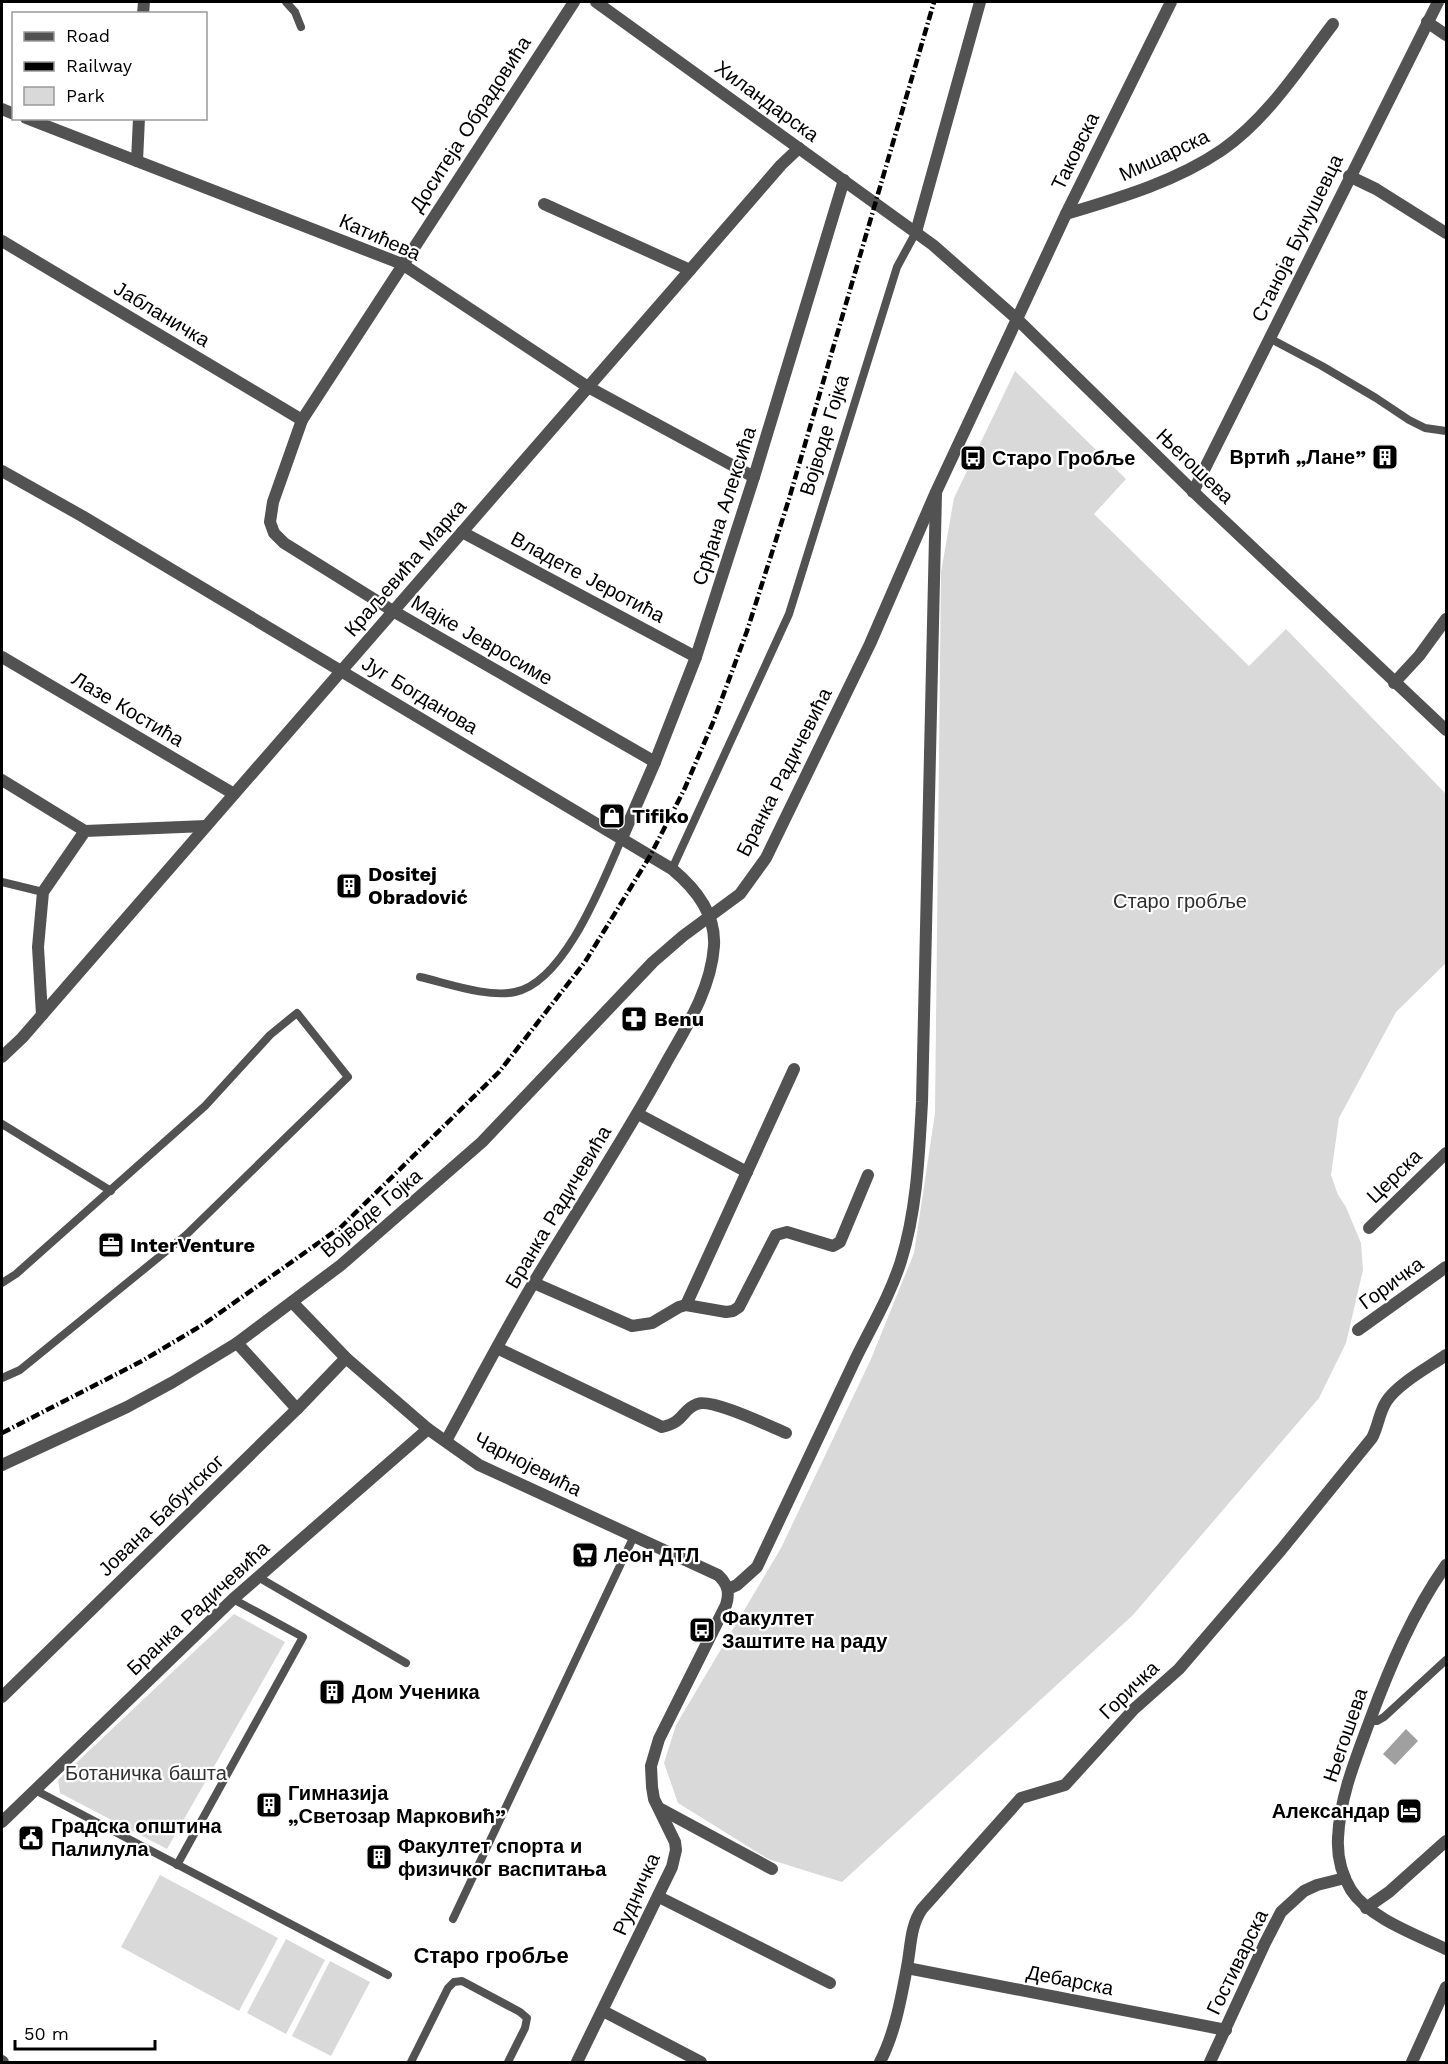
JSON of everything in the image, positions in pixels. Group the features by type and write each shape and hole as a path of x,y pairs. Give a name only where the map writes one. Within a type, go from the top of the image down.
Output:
{"street":[{"name":"Доситеја Обрадовића","path":"302,420 574,2"},
{"name":"Хиландарска","path":"596,2 916,232"},
{"name":"Војводе Гојка","path":"916,232 980,2"},
{"name":"Таковска","path":"1017,319 1066,214 1171,2"},
{"name":"Станоја Бунушевца","path":"1193,492 1438,2"},
{"path":"1427,22 1446,35"},
{"name":"Мишарска","path":"1066,214 1111,201 1158,183 1223,150 1256,121 1333,24"},
{"name":"Катићева","path":"31,120 402,264 588,387 754,477"},
{"path":"137,161 139,120"},
{"name":"Краљевића Марка","path":"2,1057 22,1038 781,165 799,148"},
{"path":"1349,176 1376,189 1446,232"},
{"name":"Срђана Алексића","path":"622,838 696,657 754,477 844,180"},
{"path":"544,204 690,270"},
{"name":"Његошева","path":"916,232 1017,319 1193,492 1446,730"},
{"name":"Јабланичка","path":"2,241 302,420"},
{"name":"Бранка Радичевића","path":"446,1441 534,1283 638,1114 701,1000 714,945 710,917 740,894 766,858 870,644 936,492 1017,319"},
{"name":"Мајке Јевросиме","path":"302,420 273,502 270,522 274,534 284,543 393,611 655,762"},
{"name":"Југ Богданова","path":"2,471 82,516 672,869 699,897 710,917"},
{"path":"728,1589 736,1586 758,1567 857,1355 893,1284 911,1220 919,1162 922,1102 936,492"},
{"name":"Владете Јеротића","path":"462,532 696,657"},
{"path":"1394,683 1419,656 1446,619"},
{"name":"Лазе Костића","path":"2,657 234,794"},
{"path":"2,780 85,831 206,826"},
{"path":"42,1015 38,947 43,892 85,831"},
{"name":"Војводе Гојка","path":"2,1465 127,1407 237,1343 292,1302 389,1225 482,1142 653,962 683,936 710,917"},
{"path":"686,1305 794,1069"},
{"path":"638,1114 747,1172"},
{"name":"Церска","path":"1369,1228 1446,1153"},
{"path":"534,1283 632,1326 652,1323 686,1305 726,1312 733,1311 738,1307 773,1238 779,1233 787,1232 828,1245 836,1245 840,1242 868,1175"},
{"name":"Горичка","path":"1358,1330 1446,1267"},
{"name":"Чарнојевића","path":"292,1302 346,1358 428,1429 479,1465 718,1575 725,1581 728,1589"},
{"path":"237,1343 297,1409"},
{"path":"497,1348 663,1427 676,1422 692,1406 709,1402 786,1433"},
{"name":"Горичка","path":"880,2062 891,2037 907,1968 913,1925 922,1909 1021,1798 1065,1785 1134,1709 1179,1669 1281,1550 1372,1438 1389,1399 1407,1382 1446,1355"},
{"name":"Јована Бабунског","path":"2,1697 297,1409 346,1358"},
{"name":"Бранка Радичевића","path":"2,1822 233,1599 428,1429"},
{"name":"Његошева","path":"1446,1565 1404,1637 1383,1685 1351,1769 1343,1801 1338,1837 1339,1858 1345,1878 1351,1890 1366,1908 1446,1949"},
{"name":"Рудничка","path":"577,2062 672,1867 676,1850 673,1836 654,1799 651,1777 655,1752 659,1739 726,1605 729,1598 728,1589"},
{"path":"659,1808 772,1869"},
{"path":"1366,1908 1389,1892 1446,1841"},
{"name":"Гостиварска","path":"1210,2062 1270,1932 1288,1904 1304,1891 1317,1885 1345,1878"},
{"path":"659,1897 830,1983"},
{"name":"Дебарска","path":"907,1968 1226,2030"},
{"path":"1412,2062 1446,1987"},
{"path":"603,2011 701,2062"}],"lane":[{"path":"286,2 295,12 301,27"},
{"name":"Војводе Гојка","path":"672,869 789,614 897,267 916,232"},
{"path":"1269,338 1340,376 1409,420 1425,428 1446,431"},
{"path":"420,977 484,992 513,993 528,989 558,961 575,937 622,838"},
{"path":"2,882 43,892"},
{"path":"2,1283 111,1191 205,1106 270,1035 297,1013 348,1077 186,1235 20,1370 2,1378"},
{"path":"2,1124 111,1191"},
{"path":"453,1920 633,1536"},
{"path":"258,1577 406,1663"},
{"path":"177,1865 303,1637 233,1599"},
{"path":"1370,1721 1380,1719 1394,1709 1446,1660"},
{"path":"35,1790 388,1975"},
{"path":"411,2062 448,1988 454,1982 462,1981 520,2012 526,2018 525,2028 508,2062"}],"green space":[{"name":"Старо гробље","path":"1015,371 1126,479 1094,514 1249,666 1286,629 1446,794 1446,963 1396,1012 1339,1118 1331,1175 1361,1243 1363,1270 1346,1343 1319,1398 1133,1615 842,1882 768,1859 678,1803 664,1763 676,1725 781,1548 871,1359 914,1253 935,1113 941,572 954,498"},
{"name":"Ботаничка башта","path":"234,1614 285,1642 167,1849 60,1793 58,1780"},
{"path":"160,1875 278,1938 239,2011 121,1947"},
{"path":"286,1939 325,1960 286,2034 247,2013"},
{"path":"330,1961 370,1982 331,2056 292,2036"}],"shaded area":[{"path":"1406,1729 1418,1741 1395,1765 1383,1754"}],"railway":[{"path":"2,1433 142,1361 204,1324 341,1227 499,1072 585,962 650,856 684,790 714,720 747,631 789,499 934,2"}],"place":[{"name":"Вртић „Лане”","path":"1385,457"},
{"name":"Старо Гробље","path":"973,458"},
{"name":"Tifiko","path":"612,816"},
{"name":"Dositej Obradović","path":"349,886"},
{"name":"Benu","path":"634,1019"},
{"name":"InterVenture","path":"111,1245"},
{"name":"Леон ДТЛ","path":"585,1555"},
{"name":"Факултет Заштите на раду","path":"702,1630"},
{"name":"Дом Ученика","path":"332,1692"},
{"name":"Гимназија „Светозар Марковић”","path":"269,1805"},
{"name":"Александар","path":"1409,1811"},
{"name":"Градска општина Палилула","path":"31,1838"},
{"name":"Факултет спорта и физичког васпитања","path":"379,1857"}],"district":[{"name":"Старо гробље","path":"491,1955"}]}
